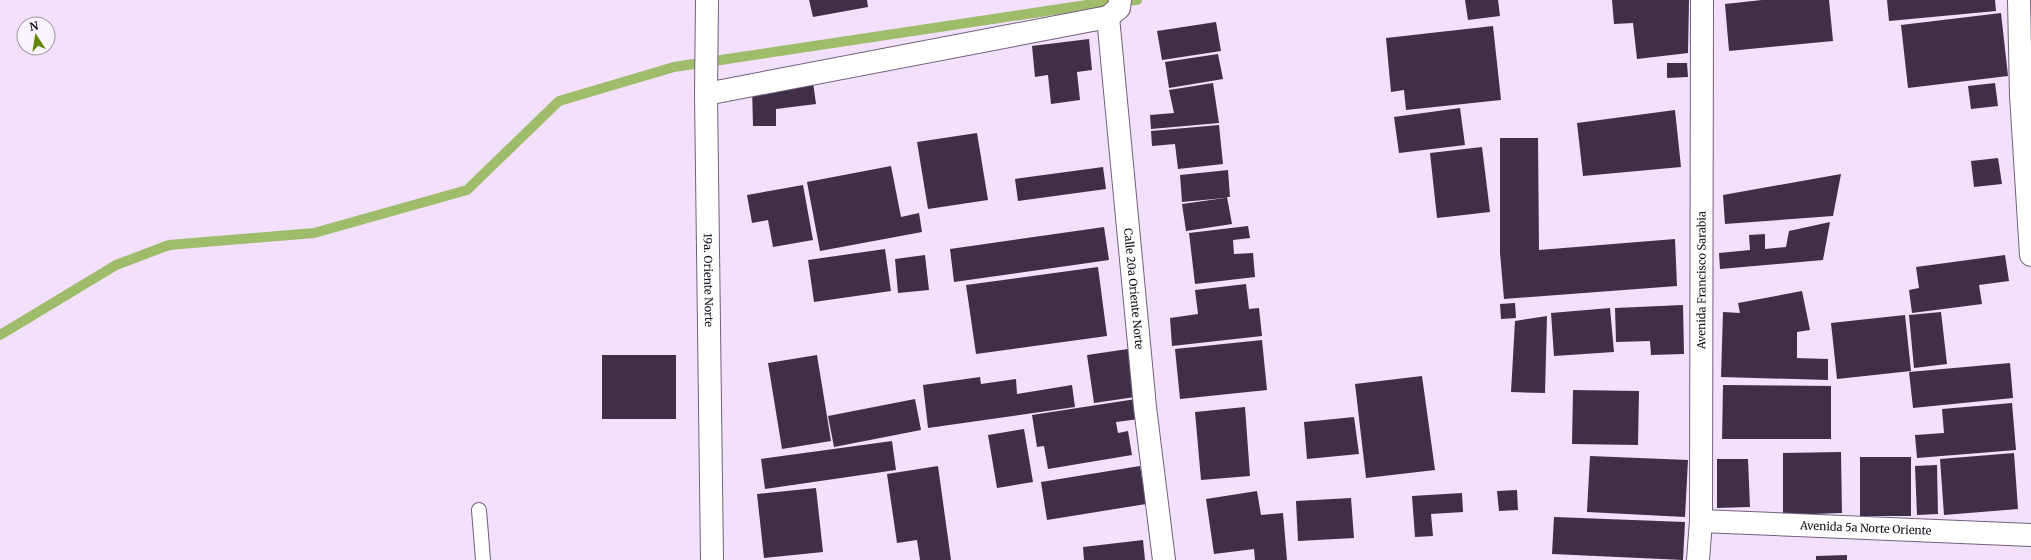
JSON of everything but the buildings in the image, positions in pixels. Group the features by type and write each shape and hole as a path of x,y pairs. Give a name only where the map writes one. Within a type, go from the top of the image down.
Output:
{"street":[{"name":"Avenida Francisco Sarabia","path":"1698,560 1701,521 1702,0"},
{"path":"2019,0 2026,94 2031,255"},
{"path":"706,84 1116,8"},
{"name":"Calle 20a Oriente Norte","path":"1116,8 1145,407 1164,560"},
{"name":"19a. Oriente Norte","path":"707,10 706,84 712,560"},
{"name":"Avenida 5a Norte Oriente","path":"1701,521 2031,535"}],"lane":[{"path":"479,510 483,560"}],"waterway":[{"path":"0,335 116,265 169,245 314,233 467,190 559,101 674,67 1093,4 1137,0"}]}
